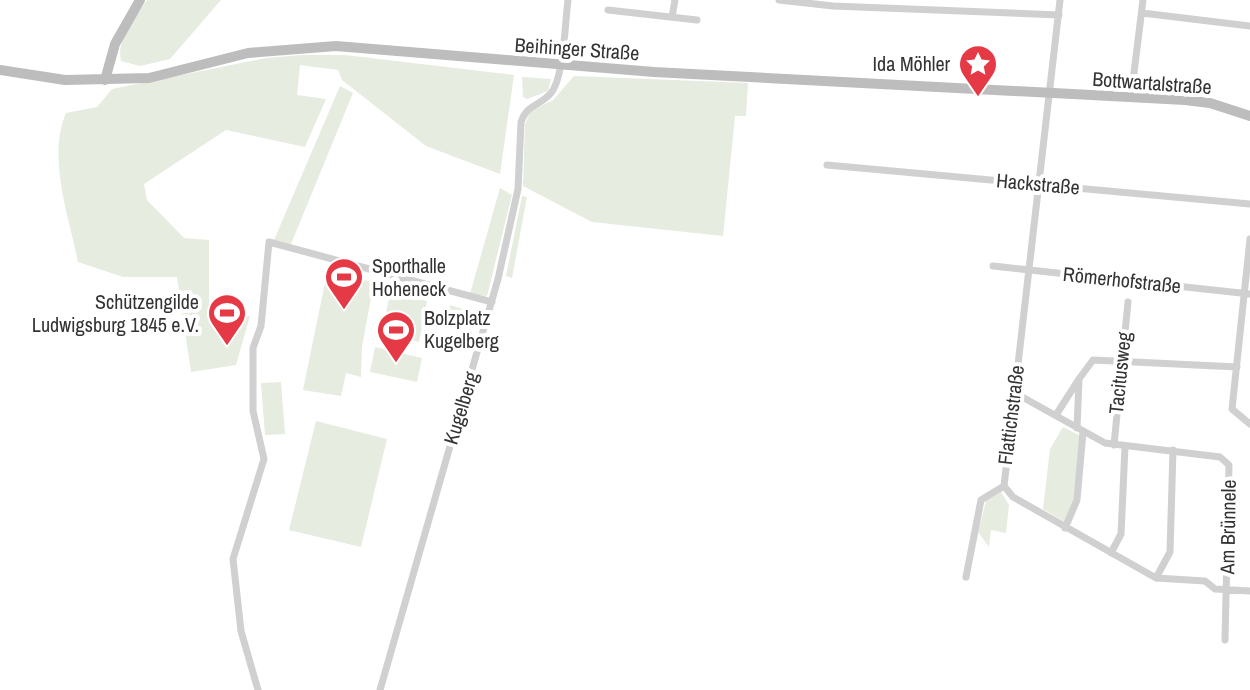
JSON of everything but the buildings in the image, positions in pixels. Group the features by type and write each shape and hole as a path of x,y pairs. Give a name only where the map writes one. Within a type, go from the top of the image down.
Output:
{"main road":[{"path":"105,80 115,44 140,0"},
{"name":"Beihinger Straße","path":"0,70 44,79 149,78 248,53 336,46 559,65 1050,94"},
{"name":"Bottwartalstraße","path":"1050,94 1210,103 1249,114"}],"street":[{"path":"559,65 568,0"},
{"path":"672,17 675,0"},
{"path":"779,0 833,6 917,4 1059,15"},
{"name":"Flattichstraße","path":"1060,0 1004,486 1013,497 1156,578 1205,581 1213,589 1227,590"},
{"path":"1131,97 1143,0"},
{"path":"608,10 697,20"},
{"path":"1142,13 1250,26"},
{"name":"Kugelberg","path":"380,690 492,302 518,189 521,122 530,105 553,90 559,65"},
{"name":"Hackstraße","path":"827,165 1250,204"},
{"path":"1250,239 1248,293 1232,409 1250,424"},
{"path":"258,690 241,631 233,559 264,459 253,411 253,348 261,326 269,242 492,302"},
{"name":"Römerhofstraße","path":"993,266 1248,293"},
{"name":"Tacitusweg","path":"1114,445 1128,302"},
{"path":"1056,415 1093,360 1237,367"},
{"path":"1065,528 1077,500 1079,379"},
{"path":"1015,393 1080,430 1114,445 1173,450 1170,552 1156,578"},
{"path":"1111,553 1121,534 1125,447"},
{"name":"Am Brünnele","path":"1173,450 1220,457 1229,465 1225,640"},
{"path":"966,577 981,500 1004,486"},
{"name":"Am Brünnele","path":"1227,590 1250,591"}],"shaded area":[{"path":"147,0 221,0 170,59 140,66 121,61 120,53 128,29"},
{"path":"345,55 514,75 500,174 426,146 342,80 338,70 300,65 297,95 326,99 305,147 226,130 144,184 147,200 184,238 209,240 209,316 250,316 236,365 191,372 177,277 123,277 78,262 59,168 61,130 66,113 97,107 112,89 266,58"},
{"path":"574,76 748,83 746,116 735,116 723,236 592,222 523,186 525,124 531,111 553,100"},
{"path":"522,77 551,79 548,91 527,99 523,97"},
{"path":"340,86 353,93 291,244 274,240"},
{"path":"500,188 512,195 487,296 470,294"},
{"path":"522,196 527,197 512,278 506,276"},
{"name":"Sporthalle Hoheneck","path":"327,273 374,282 362,347 361,377 346,373 341,396 303,390"},
{"path":"390,293 427,301 419,342 382,334"},
{"path":"450,305 475,313 469,333 444,326"},
{"path":"375,347 422,358 417,382 370,372"},
{"path":"281,382 285,434 265,435 261,383"},
{"path":"316,421 387,439 361,547 289,530"},
{"path":"1063,427 1081,436 1075,500 1065,522 1043,509 1050,449"},
{"path":"1001,492 1009,505 1006,533 991,530 989,547 978,532 986,501"}],"place":[{"name":"Ida Möhler","path":"978,98"},
{"name":"Sporthalle Hoheneck","path":"344,311"},
{"name":"Schützengilde Ludwigsburg 1845 e.V.","path":"227,347"},
{"name":"Bolzplatz Kugelberg","path":"396,364"}]}
